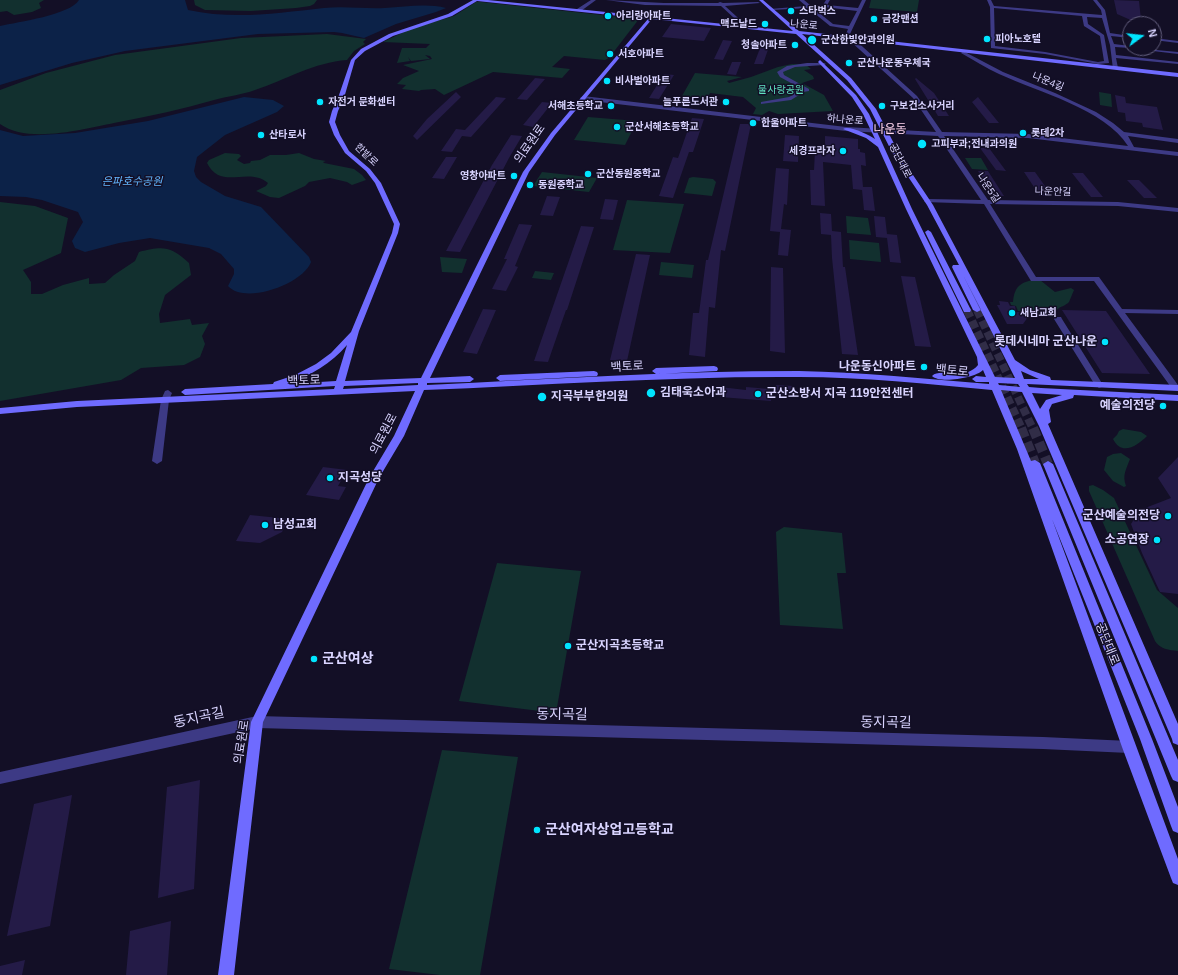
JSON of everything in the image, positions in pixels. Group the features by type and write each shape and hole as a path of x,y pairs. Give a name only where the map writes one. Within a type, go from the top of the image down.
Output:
{"street":[{"name":"나운로","path":"476,0 1178,75"},
{"name":"한밭로","path":"339,388 355,331 395,233 397,224 378,183 368,170 347,152 337,135 332,122 341,98 345,80 353,60 373,44 408,28 450,14 476,0"},
{"path":"579,10 594,0"},
{"path":"608,0 637,4 722,5 758,1"},
{"path":"718,0 746,28"},
{"path":"801,0 832,25 851,28"},
{"path":"824,6 828,0"},
{"path":"849,39 851,28 864,0"},
{"path":"989,0 992,6 993,47 1107,62 1102,34 1086,25 1084,15"},
{"path":"1095,0 1103,10 1112,45 1115,68"},
{"name":"공단대로","path":"758,1 772,9 850,80 873,109 947,249 977,310"},
{"name":"공단대로","path":"758,1 824,64 854,96 866,114 881,146 919,214"},
{"path":"772,9 824,6 860,10"},
{"path":"992,6 1104,17"},
{"name":"의료원로","path":"226,975 256,722 374,478 399,436 422,385 526,172 541,149 651,18"},
{"path":"1108,34 1122,36"},
{"name":"나운5길","path":"849,39 915,97 1034,279 1096,279 1119,311"},
{"path":"1162,40 1178,42"},
{"path":"1112,45 1122,46"},
{"path":"1162,51 1178,53"},
{"name":"나운4길","path":"963,52 1001,73 1075,103 1124,134 1130,140 1132,148"},
{"path":"1114,56 1178,63"},
{"path":"763,103 791,98 796,95 793,92 806,90 782,76 780,72 783,69 795,66 824,64"},
{"name":"하나운로","path":"583,98 846,129 886,132 1028,136 1177,154"},
{"path":"846,129 868,137 881,146 909,209 994,383 1022,449 1129,747 1178,878"},
{"name":"나운4길","path":"1124,134 1175,140"},
{"path":"1175,140 1178,161"},
{"path":"896,154 927,201 969,278 1022,381 1052,445 1178,739"},
{"name":"나운안길","path":"927,201 1118,204 1178,210"},
{"path":"926,227 967,310"},
{"path":"1119,311 1178,312"},
{"name":"백토로","path":"1119,311 1177,388"},
{"path":"1058,319 1095,385"},
{"path":"250,388 283,382 308,371 331,357 355,331"},
{"path":"936,376 960,376 976,372 982,365 981,355"},
{"path":"1009,358 1021,368 1035,375 1095,385"},
{"name":"백토로","path":"422,385 677,370 776,368 936,376 994,383 1026,390 1178,398"},
{"name":"백토로","path":"0,411 166,397 339,388 793,374 994,383 1022,381 1177,388"},
{"name":"백토로","path":"166,397 250,388 339,388"},
{"path":"1052,445 1043,412 1047,403 1062,398 1088,394"},
{"path":"157,461 166,397"},
{"name":"공단대로","path":"1035,463 1146,739 1178,826"},
{"name":"공단대로","path":"1048,464 1178,776"},
{"name":"동지곡길","path":"0,778 256,722 1043,743 1129,747"}],"green space":[{"path":"0,0 44,0 39,3 41,8 32,12 14,15 7,11 0,12"},
{"path":"194,0 317,0 310,6 251,11 205,10 195,5"},
{"path":"871,0 919,0 917,12 869,8"},
{"path":"476,2 639,19 609,58 605,60 564,56 552,67 570,69 562,78 493,72 444,95 435,89 419,91 402,89 406,85 397,84 403,78 419,71 403,65 432,59 430,56 425,55 430,59 411,61 408,57 410,61 397,63 402,48 426,48 430,44 383,42 410,29 454,16"},
{"path":"327,34 366,39 363,42 365,44 354,51 347,60 323,64 250,92 166,112 91,128 58,133 26,133 12,130 0,124 0,90 46,73 115,55 241,38"},
{"name":"물사랑공원","path":"792,64 805,64 811,69 804,70 813,76 814,79 802,83 824,95 833,111 778,114 769,111 762,115 753,114 756,108 743,97 710,93 707,99 682,96 695,73 742,77 727,81 729,83"},
{"path":"1099,92 1111,94 1112,107 1100,105"},
{"path":"588,117 637,121 625,145 574,140"},
{"path":"225,153 239,154 241,156 237,160 244,164 250,163 251,161 260,160 270,155 299,153 314,159 326,161 323,162 324,163 354,169 366,180 352,185 347,182 330,178 309,182 305,186 279,198 270,197 256,191 266,186 268,183 260,178 220,176 213,171 207,163 209,160"},
{"path":"965,158 981,158 988,170 972,169"},
{"path":"542,172 597,178 589,192 533,186"},
{"path":"689,178 713,179 716,182 712,196 684,193"},
{"path":"627,200 684,204 670,253 613,250"},
{"path":"0,202 35,206 68,218 61,253 23,270 31,282 31,294 42,294 63,285 89,278 89,284 105,283 135,261 139,252 160,248 177,253 189,263 191,275 165,295 159,314 160,323 190,319 192,325 209,323 202,336 205,344 200,357 184,365 141,368 121,380 0,401"},
{"path":"846,216 868,218 871,235 847,233"},
{"path":"849,240 879,243 881,262 850,259"},
{"path":"440,257 467,259 462,273 442,272"},
{"path":"661,262 694,265 692,278 659,275"},
{"path":"535,271 554,273 551,280 532,278"},
{"path":"1040,280 1055,292 1071,288 1074,290 1069,302 1058,308 1053,317 1033,317 1033,313 1018,311 1016,306 1011,305 1010,302 1013,302 1015,291 1020,285 1024,282"},
{"path":"1123,429 1141,432 1147,436 1135,446 1130,448 1121,447 1113,439 1119,431"},
{"path":"1121,453 1130,459 1125,472 1124,479 1126,486 1124,487 1113,481 1104,470 1107,457 1113,454"},
{"path":"1093,485 1114,498 1157,590 1178,608 1178,651 1168,650 1157,644 1155,641 1089,491 1089,486"},
{"path":"784,527 842,533 846,573 837,573 843,629 780,625 776,532"},
{"path":"497,563 581,571 556,713 459,701"},
{"path":"442,750 518,757 480,975 440,975 389,969"}],"water":[{"path":"79,0 185,0 188,10 222,15 256,15 332,7 377,8 424,6 446,8 396,24 364,38 334,32 258,34 125,51 72,63 0,85 0,26 55,14 74,5"},
{"name":"은파호수공원","path":"244,97 273,100 284,106 277,112 225,135 197,157 194,171 196,177 201,182 225,196 261,207 309,257 311,262 306,270 297,278 286,284 260,293 236,291 228,286 234,274 234,269 221,254 209,248 150,238 119,243 85,252 75,248 72,241 83,222 78,212 42,200 26,197 0,196 0,130 23,136 75,133 148,121"}],"building":[{"path":"1114,0 1139,1 1141,16 1122,16 1117,14"},
{"path":"671,24 711,28 704,41 662,37"},
{"path":"723,40 732,41 723,60 714,59"},
{"path":"762,43 770,44 763,64 754,64"},
{"path":"732,62 741,62 736,75 727,74"},
{"path":"664,74 674,75 659,99 649,98"},
{"path":"535,78 545,79 527,100 517,99"},
{"path":"916,78 934,93 949,116 938,116 915,79"},
{"path":"456,92 461,97 417,140 413,136 427,119"},
{"path":"1115,95 1125,97 1126,103 1157,107 1163,130 1143,127 1142,123 1126,121 1125,113 1118,112"},
{"path":"496,97 506,98 471,137 462,136 452,152 441,151 456,129 465,130"},
{"path":"978,97 999,123 989,123 972,102"},
{"path":"542,102 552,103 533,127 523,125"},
{"path":"692,118 704,119 693,152 689,152 673,198 659,196 673,157 678,158"},
{"path":"740,124 751,124 725,251 721,250 715,308 709,307 705,357 689,355 693,313 699,313 706,260 708,260"},
{"path":"511,135 522,136 460,252 446,251 492,165"},
{"path":"785,135 799,136 798,162 783,161"},
{"path":"825,136 858,139 858,149 860,149 860,152 865,153 866,166 861,165 863,187 872,187 875,211 864,210 862,190 853,189 851,165 823,162 825,206 811,205 810,170 814,170 815,151 825,151"},
{"path":"980,148 989,148 1006,171 996,170"},
{"path":"446,157 457,157 444,179 432,178"},
{"path":"776,168 789,169 787,205 784,204 781,229 791,230 788,256 778,255 780,232 770,231"},
{"path":"978,171 988,171 1004,196 993,196"},
{"path":"1024,172 1035,172 1052,196 1040,196"},
{"path":"1072,173 1083,173 1103,197 1091,197"},
{"path":"1127,180 1139,180 1157,198 1144,198"},
{"path":"547,196 560,197 553,216 540,215"},
{"path":"605,199 618,200 613,220 600,219"},
{"path":"820,213 831,214 832,231 841,232 843,267 845,267 858,355 842,354 831,235 821,234"},
{"path":"874,216 885,217 887,234 897,235 901,263 890,262 887,238 876,237"},
{"path":"519,224 532,225 515,266 518,267 506,291 492,289 507,259 504,259"},
{"path":"581,226 594,227 567,310 548,362 534,361"},
{"path":"636,254 650,255 627,361 610,360"},
{"path":"771,267 783,268 785,353 770,351"},
{"path":"901,276 915,277 931,347 915,346"},
{"name":"새남교회","path":"999,301 1008,302 1010,306 1015,306 1016,312 1031,313 1023,324 1007,324 997,305 1000,305"},
{"path":"483,309 496,310 477,354 463,352"},
{"name":"롯데시네마 군산나운","path":"1062,310 1106,311 1150,374 1102,373"},
{"path":"776,385 794,386 796,396 777,395"},
{"path":"720,387 746,390 746,387 770,389 771,401 720,397"},
{"name":"소공연장","path":"1178,457 1178,594 1160,592 1142,553 1131,524 1140,510 1171,498 1158,478"},
{"name":"지곡성당","path":"323,467 347,470 338,486 346,487 339,500 306,495"},
{"name":"남성교회","path":"250,515 289,519 282,532 260,543 236,541"},
{"path":"200,780 194,889 158,898 167,787"},
{"path":"72,795 50,926 7,936 34,804"},
{"path":"171,921 167,975 126,975 130,931"},
{"path":"25,960 22,975 0,975 0,966"}],"tunnel":[{"path":"967,310 1022,429"},
{"path":"977,310 1033,429"},
{"path":"1021,428 1035,463"},
{"path":"1033,428 1048,464"}],"place":[{"name":"스타벅스","path":"791,11"},
{"name":"아리랑아파트","path":"608,16"},
{"name":"금강맨션","path":"874,19"},
{"name":"맥도날드","path":"765,24"},
{"name":"피아노호텔","path":"987,39"},
{"name":"군산한빛안과의원","path":"812,40"},
{"name":"청솔아파트","path":"795,45"},
{"name":"서호아파트","path":"610,54"},
{"name":"군산나운동우체국","path":"849,63"},
{"name":"비사벌아파트","path":"607,81"},
{"name":"자전거 문화센터","path":"320,102"},
{"name":"늘푸른도서관","path":"726,102"},
{"name":"서해초등학교","path":"611,106"},
{"name":"구보건소사거리","path":"882,106"},
{"name":"한울아파트","path":"753,123"},
{"name":"군산서해초등학교","path":"617,127"},
{"name":"롯데2차","path":"1023,133"},
{"name":"산타로사","path":"261,135"},
{"name":"고피부과;전내과의원","path":"922,144"},
{"name":"세경프라자","path":"843,151"},
{"name":"군산동원중학교","path":"588,174"},
{"name":"영창아파트","path":"514,176"},
{"name":"동원중학교","path":"530,185"},
{"name":"새남교회","path":"1012,313"},
{"name":"롯데시네마 군산나운","path":"1105,342"},
{"name":"나운동신아파트","path":"924,367"},
{"name":"김태욱소아과","path":"651,393"},
{"name":"군산소방서 지곡 119안전센터","path":"758,394"},
{"name":"지곡부부한의원","path":"542,397"},
{"name":"예술의전당","path":"1163,406"},
{"name":"지곡성당","path":"330,478"},
{"name":"군산예술의전당","path":"1168,516"},
{"name":"남성교회","path":"265,525"},
{"name":"소공연장","path":"1157,540"},
{"name":"군산지곡초등학교","path":"568,646"},
{"name":"군산여상","path":"314,659"},
{"name":"군산여자상업고등학교","path":"537,830"}],"district":[{"name":"나운동","path":"890,130"}]}
